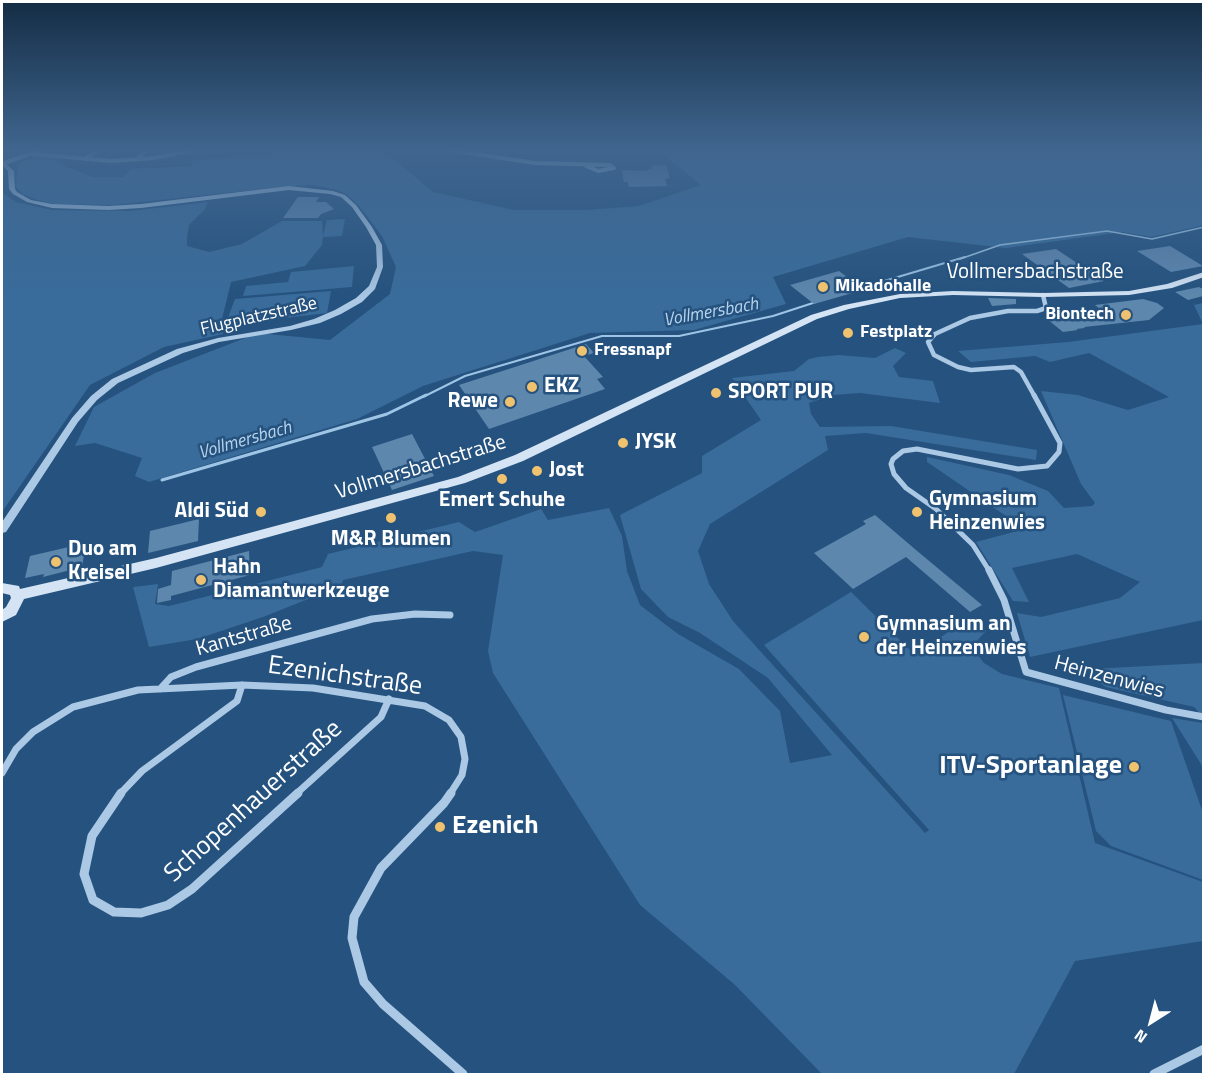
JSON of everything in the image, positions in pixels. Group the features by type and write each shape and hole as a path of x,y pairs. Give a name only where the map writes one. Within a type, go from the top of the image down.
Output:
{"main road":[{"name":"Vollmersbachstraße","path":"18,595 156,563 461,480 519,458 828,312 914,295 981,292 1043,296 1129,293 1169,286 1203,274"},
{"path":"2,588 14,590 18,595 11,611 2,617"}],"street":[{"name":"Flugplatzstraße","path":"28,200 52,206 108,208 189,200"},
{"name":"Flugplatzstraße","path":"2,530 75,420 94,398 115,381 180,351 218,340 317,321 359,300 372,287 380,267 379,245 369,227 348,200"},
{"name":"Heinzenwies","path":"1043,296 1046,308 1037,311 1008,311 970,318 935,334 928,342 934,355 958,367 971,370 1014,367 1022,372 1060,443 1059,452 1047,466 1018,469 917,449 903,451 893,459 891,464 894,474 906,488 936,509 973,545 1005,600 1026,672 1166,710 1203,717"},
{"name":"Kantstraße","path":"160,688 171,677 196,668 372,619 415,614 450,615"},
{"name":"Ezenichstraße","path":"2,773 16,749 33,732 54,717 73,707 138,690 242,685 313,688 426,706 448,720 461,737 465,759 462,775 444,803 381,868 354,917 352,938 364,982 383,1004 463,1074"},
{"name":"Schopenhauerstraße","path":"242,685 237,701 142,771 115,799 92,836 84,874 93,900 114,912 141,913 168,906 192,889 381,717 389,699"},
{"path":"1154,1074 1203,1049"}],"shaded area":[{"path":"2,200 13,200 52,210 130,211 208,202 205,209 189,225 187,246 209,252 242,244 282,221 322,221 323,236 327,220 345,219 342,236 323,237 322,245 305,266 231,282 222,319 223,334 164,347 90,385 2,512"},
{"path":"38,200 158,200 113,205 55,204"},
{"path":"353,200 470,200 514,210 585,210 639,206 656,200 1204,200 1204,225 1152,237 1122,232 1006,248 908,237 773,277 786,304 694,330 590,333 423,386 357,419 149,482 135,476 142,458 95,443 75,446 94,407 155,373 258,333 330,340 390,294 396,267 382,236"},
{"path":"354,266 352,287 243,296 246,286 288,282 291,272"},
{"path":"331,291 327,313 269,320 227,320 235,299"},
{"path":"1203,303 1203,324 1194,305"},
{"path":"1203,324 1203,620 1030,657 1017,613 1041,617 1120,598 1140,582 1077,554 1012,568 1029,602 1013,601 976,542 1025,529 927,462 927,457 1009,475 1048,491 1064,508 1092,506 1095,503 1081,484 1041,391 1078,395 1128,410 1169,397 1089,353 1050,362 1035,356 971,362 958,351 1068,342"},
{"path":"895,348 906,353 893,366 899,377 933,381 940,403 860,393 833,395 809,403 811,414 820,427 891,426 1037,450 1036,460 866,433 825,436 828,450 710,524 698,551 709,584 733,621 925,833 929,830 764,645 851,592 915,655 970,617 986,631 975,643 977,654 984,663 1002,674 1059,688 1095,843 1203,882 1203,941 1075,961 1014,1074 822,1074 734,984 640,905 493,673 488,651 503,555 473,551 343,580 341,586 263,617 197,639 149,647 133,587 158,584 155,604 169,606 322,567 328,554 459,522 475,532 541,509 548,520 609,508 622,536 627,571 640,605 678,634 739,669 780,711 790,763 832,755 768,678 700,633 668,617 641,589 620,515 702,473 702,456 761,420 732,378 794,371 809,359 818,357 839,355 875,358"},
{"path":"1203,663 1203,717 1194,707 1106,687 1089,676 1091,669"},
{"name":"ITV-Sportanlage","path":"1063,695 1171,721 1203,813 1203,880 1111,846 1096,831"},
{"path":"1172,718 1203,723 1203,770 1201,764"}],"building":[{"path":"296,200 326,202 334,209 321,214 318,218 283,218"},
{"path":"1170,246 1203,266 1171,272 1137,251"},
{"path":"1056,249 1104,281 1069,288 1022,254"},
{"name":"Mikadohalle","path":"839,271 856,284 856,292 814,304 790,285"},
{"path":"1199,287 1203,289 1203,296 1188,300 1175,292"},
{"path":"988,298 1016,299 1016,304 992,306"},
{"path":"1143,299 1157,303 1164,308 1149,320 1084,327 1063,332 1047,319 1057,318 1056,307 1106,314 1095,305"},
{"name":"EKZ","path":"586,344 594,353 584,356 603,377 597,379 605,389 489,429 459,385"},
{"path":"412,434 434,476 392,490 372,447"},
{"name":"Gymnasium an der Heinzenwies","path":"875,515 982,605 970,612 906,557 853,589 814,553 866,524 863,521"},
{"path":"199,519 198,541 148,553 150,531"},
{"name":"Duo am Kreisel","path":"86,543 82,567 43,577 44,574 25,578 30,556"},
{"name":"Hahn Diamantwerkzeuge","path":"249,551 250,575 171,596 171,600 157,603 158,589 171,585 172,571"}],"waterway":[{"name":"Vollmersbach","path":"960,259 1000,245 1107,231 1152,239 1204,227"},
{"name":"Vollmersbach","path":"854,290 965,257"},
{"name":"Vollmersbach","path":"423,397 465,376 602,336 679,336 773,316 816,302"},
{"name":"Vollmersbach","path":"162,480 387,414 426,395"}],"place":[{"name":"Mikadohalle","path":"823,287"},
{"name":"Biontech","path":"1126,315"},
{"name":"Festplatz","path":"848,333"},
{"name":"Fressnapf","path":"582,351"},
{"name":"EKZ","path":"532,387"},
{"name":"SPORT PUR","path":"716,393"},
{"name":"Rewe","path":"510,402"},
{"name":"JYSK","path":"623,443"},
{"name":"Jost","path":"537,471"},
{"name":"Emert Schuhe","path":"502,479"},
{"name":"Aldi Süd","path":"261,512"},
{"name":"Gymnasium Heinzenwies","path":"917,512"},
{"name":"M&R Blumen","path":"391,518"},
{"name":"Duo am Kreisel","path":"56,562"},
{"name":"Hahn Diamantwerkzeuge","path":"201,580"},
{"name":"Gymnasium an der Heinzenwies","path":"864,637"},
{"name":"ITV-Sportanlage","path":"1134,767"},
{"name":"Ezenich","path":"440,827"}]}
